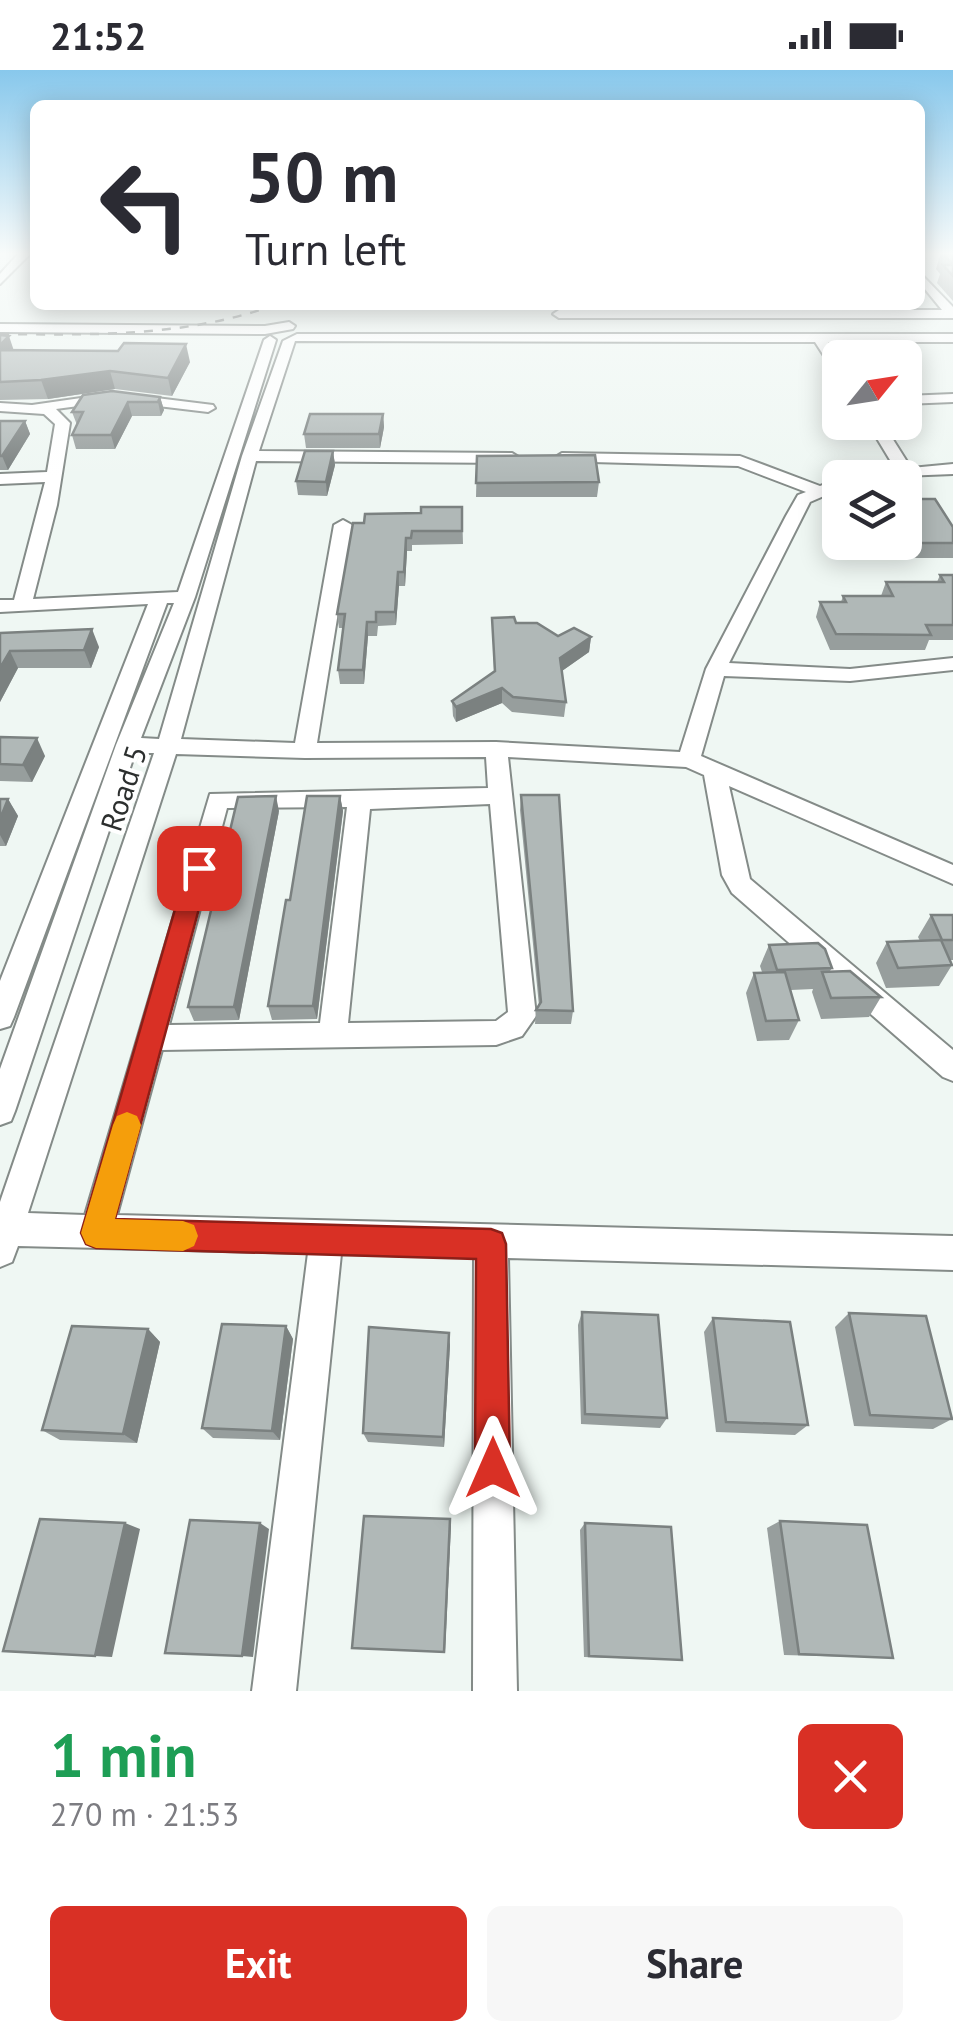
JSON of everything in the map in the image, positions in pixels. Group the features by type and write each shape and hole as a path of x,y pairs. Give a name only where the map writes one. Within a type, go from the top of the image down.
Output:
{"street":[{"path":"0,328 284,330"},
{"path":"0,336 330,328"},
{"path":"697,328 819,338 953,338"},
{"name":"Road 5","path":"0,1111 128,745 197,597 250,456 284,330"},
{"name":"Road 5","path":"4,1240 168,746 197,597 284,330"},
{"path":"819,338 822,343"},
{"path":"0,408 116,398 208,408"},
{"path":"922,399 953,398"},
{"path":"22,602 49,505 63,422 58,415 34,408"},
{"path":"250,456 740,461 816,490"},
{"path":"922,470 953,469"},
{"path":"0,479 52,478"},
{"path":"822,488 804,499 794,516 716,669 701,765 734,875 742,886 953,1068"},
{"path":"305,751 343,525"},
{"path":"0,1018 160,597"},
{"path":"0,606 197,597"},
{"path":"716,669 850,675 953,664"},
{"path":"128,745 305,751 496,749 701,765 953,875"},
{"path":"151,1038 496,1033 512,1027 522,1016 496,749"},
{"path":"96,1233 218,800 501,796"},
{"path":"333,1033 359,804 366,799"},
{"path":"4,1240 96,1233 953,1252"},
{"path":"274,1691 326,1240"},
{"path":"491,1244 495,1691"}],"building":[{"path":"124,343 186,344 168,378 110,371 0,382 0,350 118,351"},
{"path":"112,391 160,397 158,402 128,402 111,435 72,435 83,412 72,412 83,395"},
{"path":"310,414 383,414 379,434 304,434"},
{"path":"0,421 25,421 2,456 0,456"},
{"path":"305,451 333,451 326,482 296,481"},
{"path":"595,455 599,482 476,483 477,456"},
{"path":"922,499 935,499 953,527 953,543 922,543"},
{"path":"421,507 462,507 462,531 412,531 411,538 406,538 404,572 398,572 395,612 376,612 376,622 367,622 363,670 338,670 345,614 337,614 353,523 364,523 365,514 421,513"},
{"path":"940,575 953,575 953,625 926,625 931,635 836,634 820,602 846,602 843,596 893,596 886,582 944,582"},
{"path":"514,617 516,623 537,623 558,636 574,628 591,637 560,658 566,702 513,697 502,688 456,707 452,701 495,671 492,618"},
{"path":"92,629 84,650 10,651 0,668 0,633"},
{"path":"0,737 37,738 23,765 0,764"},
{"path":"521,795 559,795 573,1011 536,1010 541,1002"},
{"path":"276,796 234,1007 188,1007 238,797"},
{"path":"307,796 340,796 313,1006 268,1006 286,900 290,900"},
{"path":"0,799 8,799 0,819"},
{"path":"931,915 953,915 953,940 942,940"},
{"path":"941,940 952,965 898,968 887,942"},
{"path":"818,943 825,949 832,968 777,970 769,945"},
{"path":"850,971 881,997 831,998 822,972"},
{"path":"785,972 799,1020 766,1021 754,973"},
{"path":"582,1312 658,1315 667,1418 585,1414"},
{"path":"849,1313 926,1316 952,1419 870,1415"},
{"path":"713,1318 790,1322 808,1425 726,1422"},
{"path":"222,1324 286,1326 272,1431 202,1428"},
{"path":"72,1326 148,1329 123,1434 42,1430"},
{"path":"369,1327 449,1333 443,1437 363,1433"},
{"path":"364,1516 450,1519 444,1652 352,1648"},
{"path":"40,1519 125,1523 95,1656 3,1651"},
{"path":"190,1520 260,1523 242,1656 165,1653"},
{"path":"780,1521 867,1525 893,1658 799,1654"},
{"path":"585,1523 671,1527 682,1660 589,1656"}],"railway":[{"path":"0,334 105,334 181,328"}],"slow traffic":[{"path":"127,1125 96,1233 183,1236"}],"route":[{"path":"199,868 96,1233 491,1244 493,1468"}]}
